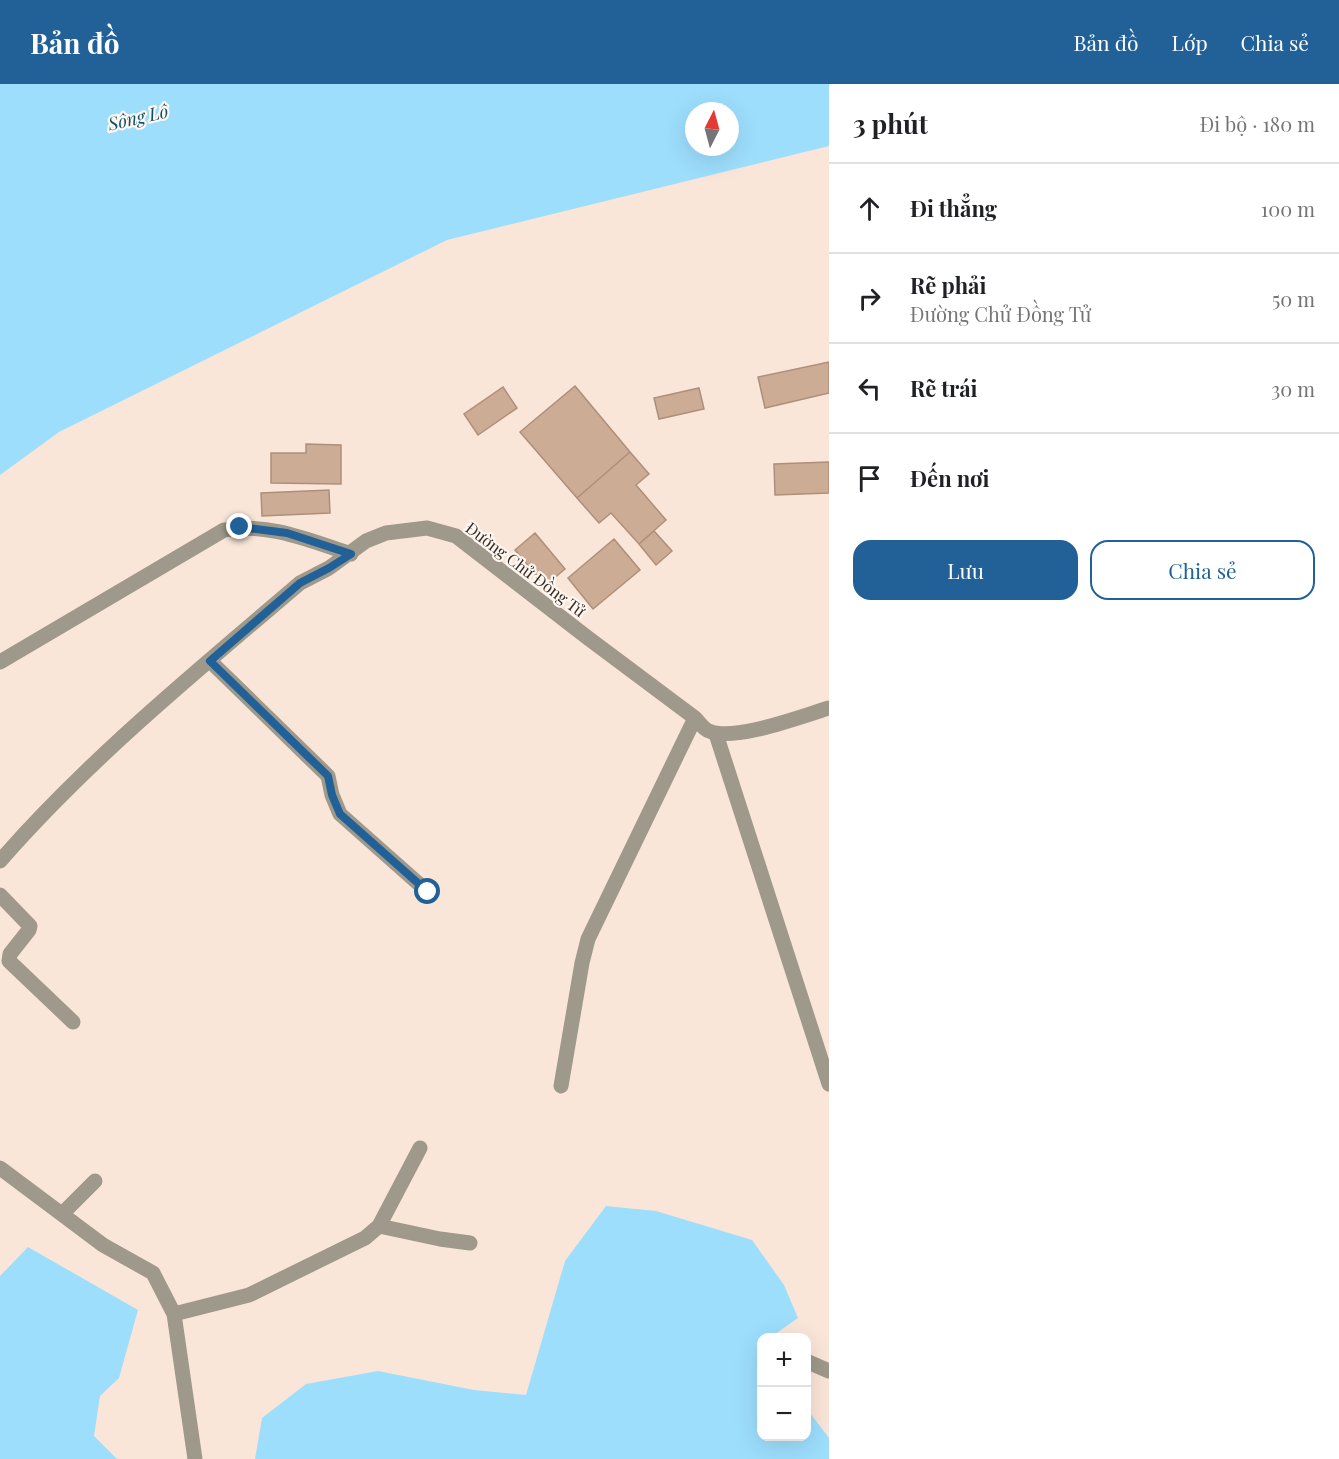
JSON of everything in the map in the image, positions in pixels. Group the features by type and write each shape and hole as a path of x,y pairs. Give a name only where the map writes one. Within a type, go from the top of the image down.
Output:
{"street":[{"path":"0,662 224,530 240,527 287,533 351,554"},
{"name":"Đường Chử Đồng Tử","path":"0,861 48,808 148,713 300,583 329,568 366,541 395,531 427,528 456,536 696,718 706,730 716,734"},
{"path":"210,661 328,776 332,795 340,814 428,892"},
{"path":"829,708 756,729 716,734 829,1084"},
{"path":"561,1086 588,939 696,718"},
{"path":"0,895 30,926 10,954 9,961 73,1022"},
{"path":"174,1314 249,1295 365,1238 379,1226 420,1148"},
{"path":"0,1168 103,1245 153,1273 174,1314 195,1459"},
{"path":"62,1214 95,1181"},
{"path":"379,1226 470,1243"},
{"path":"811,1363 829,1371"}],"water":[{"name":"Sông Lô","path":"0,84 829,84 829,146 447,240 59,432 0,475"},
{"path":"606,1206 656,1211 752,1240 784,1285 798,1318 777,1333 757,1333 757,1441 811,1441 811,1414 829,1438 829,1459 255,1459 262,1418 306,1384 378,1371 474,1390 526,1395 565,1261"},
{"path":"28,1247 138,1310 119,1378 100,1396 94,1436 117,1459 0,1459 0,1276"}],"building":[{"path":"829,362 829,393 765,408 758,377"},
{"path":"575,386 630,452 577,498 520,432"},
{"path":"503,387 517,408 478,435 464,414"},
{"path":"699,388 704,409 659,419 654,398"},
{"path":"306,444 341,445 341,484 271,483 271,453 306,453"},
{"path":"630,452 649,474 636,485 666,520 639,544 611,513 599,523 577,498"},
{"path":"829,462 829,493 775,495 774,464"},
{"path":"329,490 330,513 262,516 261,493"},
{"path":"654,531 672,551 656,565 639,544"},
{"path":"535,533 565,569 545,586 515,550"},
{"path":"614,539 640,570 593,609 568,578"}],"route":[{"path":"240,527 287,533 351,554 300,583 210,661 328,776 332,795 340,814 428,892"}]}
